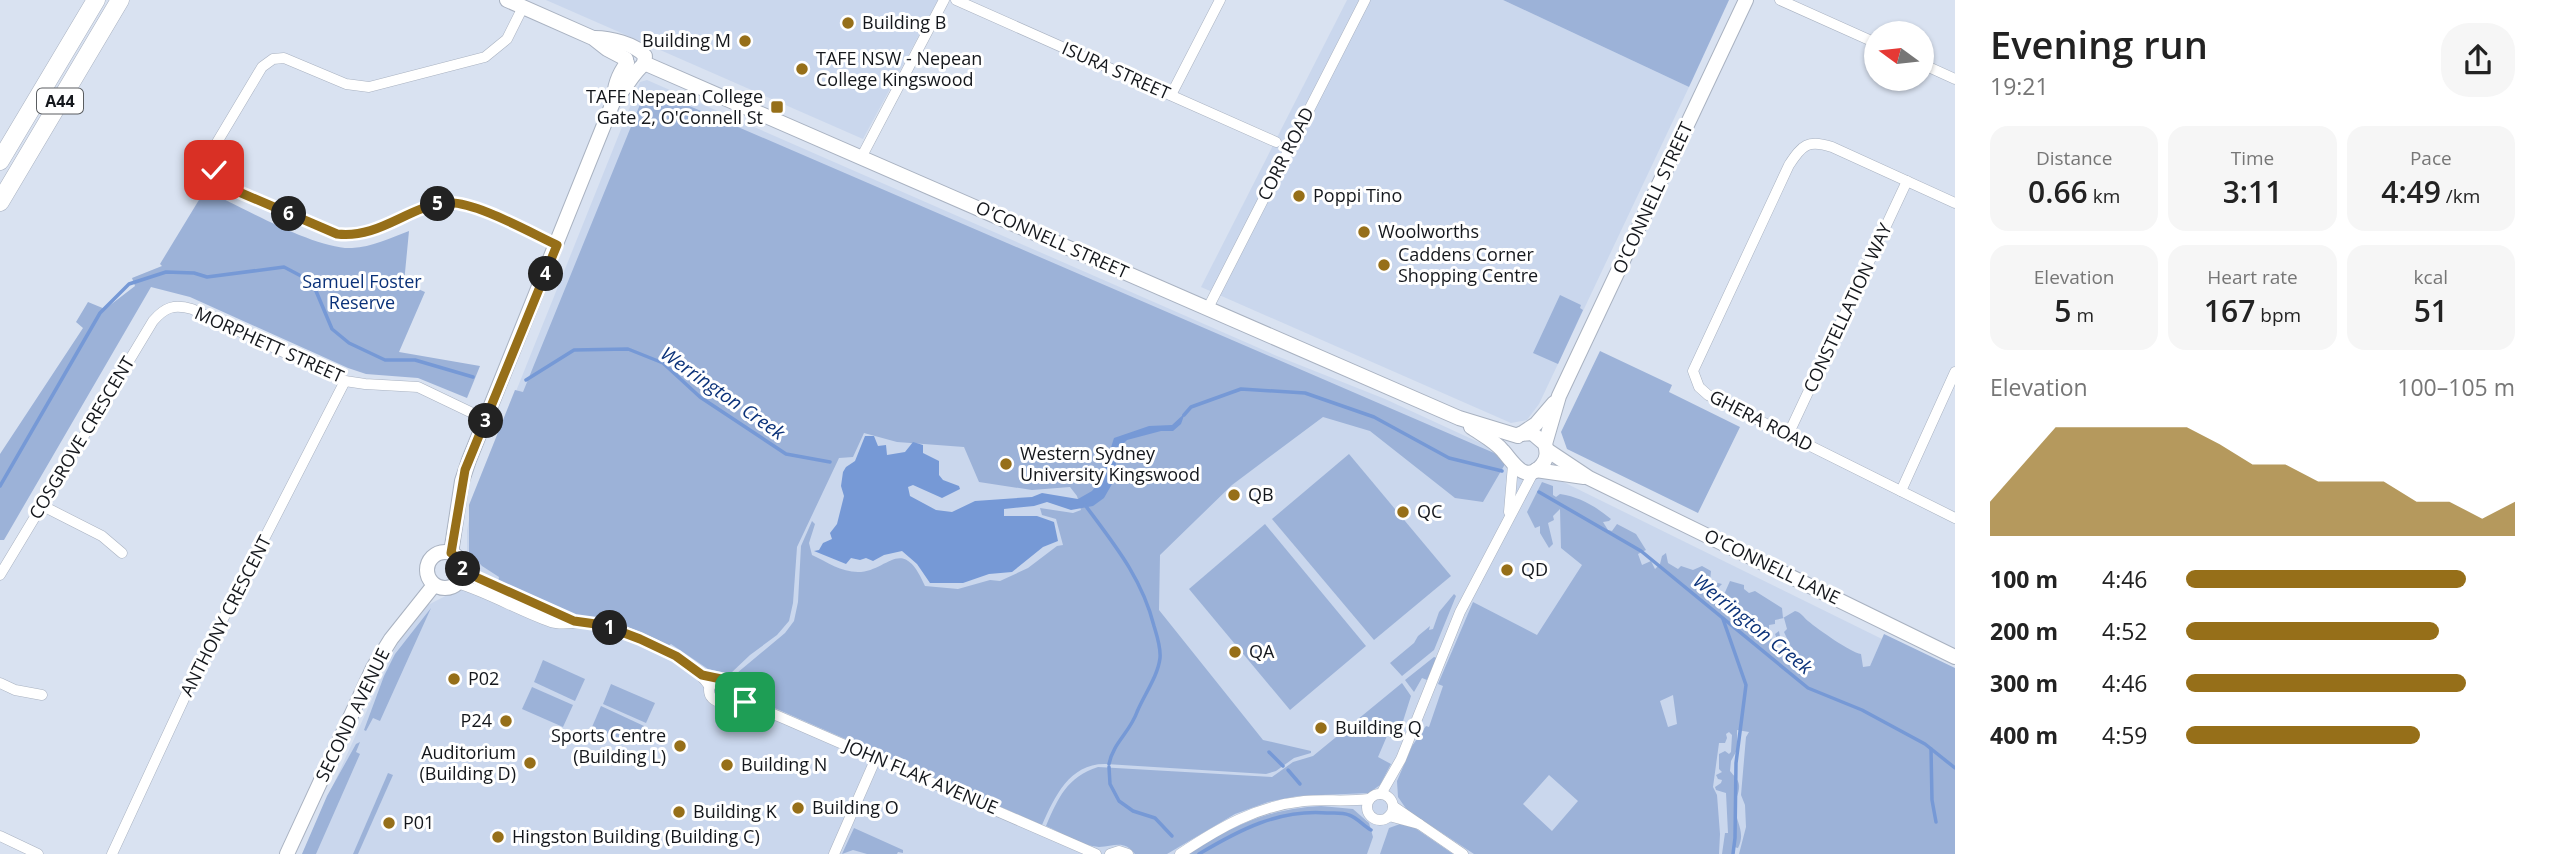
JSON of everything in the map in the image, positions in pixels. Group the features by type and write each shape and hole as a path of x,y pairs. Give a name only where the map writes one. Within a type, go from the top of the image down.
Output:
{"highway":[{"name":"A44","path":"0,161 96,0"},
{"name":"A44","path":"0,202 120,0"}],"street":[{"name":"O'CONNELL STREET","path":"507,0 593,38 607,49 863,156 1459,418 1519,435 1532,433 1546,447"},
{"path":"863,156 944,0"},
{"name":"ISURA STREET","path":"956,0 1276,142"},
{"path":"1171,95 1220,0"},
{"name":"CORR ROAD","path":"1208,308 1365,0"},
{"name":"O'CONNELL STREET","path":"1459,418 1502,449 1522,471 1535,471 1545,462 1546,447 1559,396 1746,0"},
{"path":"1780,0 1864,38"},
{"path":"523,7 507,39 485,57 369,87 346,84 284,58 273,59 262,67 216,144 212,166 219,179 232,189 337,234 352,235 376,230 439,204 455,202 475,208 557,245"},
{"path":"451,553 462,481 614,100 614,89 620,72 634,60"},
{"path":"1934,69 1955,79"},
{"name":"GHERA ROAD","path":"1908,181 1815,142 1807,144 1797,152 1693,372 1699,387 1708,395 1955,517"},
{"path":"1908,181 1955,203"},
{"name":"CONSTELLATION WAY","path":"1788,435 1908,181"},
{"name":"MORPHETT STREET","path":"170,307 192,309 345,381 418,387 487,420"},
{"name":"COSGROVE CRESCENT","path":"0,575 153,321 170,307"},
{"path":"1901,491 1953,380"},
{"name":"ANTHONY CRESCENT","path":"113,854 202,660 345,381"},
{"name":"O'CONNELL STREET","path":"1519,435 1536,424 1559,396"},
{"path":"1507,520 1512,463 1508,450 1519,435"},
{"name":"O'CONNELL LANE","path":"1546,447 1589,478 1955,657"},
{"path":"1463,854 1388,803 1374,794 1368,804 1371,817 1377,820 1388,803 1401,759 1460,612 1535,471"},
{"name":"O'CONNELL LANE","path":"1535,471 1589,478"},
{"path":"41,505 108,540 122,553"},
{"path":"574,621 554,624 457,583 443,588 434,584 427,575 430,559 439,552 451,553 459,559 463,569 478,578 574,621 603,625 653,644 676,656 713,683 726,680 731,694 723,702 714,700 710,694 713,683"},
{"path":"457,583 463,569"},
{"name":"SECOND AVENUE","path":"287,854 373,668 391,639 434,584"},
{"path":"0,683 15,690 42,695"},
{"name":"JOHN FLAK AVENUE","path":"731,694 1096,854"},
{"path":"834,854 876,758"},
{"path":"1180,854 1226,824 1260,810 1294,802 1344,801 1368,804"},
{"path":"0,836 38,854"},
{"path":"1110,854 1119,851 1128,854"}],"shaded area":[{"name":"TAFE NSW - Nepean College Kingswood","path":"546,0 938,0 863,139"},
{"path":"1347,0 1503,0 1689,87 1539,404 1527,420 1511,423 1201,287"},
{"name":"Western Sydney University Kingswood","path":"647,80 1277,356 1385,399 1541,471 1882,639 1786,854 302,854 397,644 428,605 459,589 470,564 467,556 467,531 472,501 640,82"},
{"path":"1185,413 1181,424 1173,431 1161,431 1127,440 1119,448 1112,484 1104,498 1093,506 1071,510 1047,502 1004,509 1004,516 1037,516 1054,522 1058,541 1043,547 1012,572 989,574 963,583 930,583 917,564 902,551 873,561 851,558 846,564 814,551 832,539 830,533 837,524 844,496 841,486 843,472 855,461 865,436 874,436 878,446 886,445 887,455 905,452 913,442 923,445 923,453 939,461 939,475 943,480 959,486 960,489 942,498 913,485 908,487 910,496 936,510 952,512 975,501 1032,497 1042,493 1078,499 1092,491 1101,479 1114,438 1149,426 1172,425"}],"green space":[{"path":"1503,0 1729,0 1689,87"},
{"path":"657,92 1508,459 1483,502 1455,498 1370,431 1323,417 1232,485 1160,555 1159,610 1263,740 1311,753 1294,758 1276,771 1266,774 1093,765 1073,775 1065,783 1042,825 738,690 731,678 785,633 794,621 798,602 801,546 812,521 815,524 809,543 812,555 852,572 869,570 902,558 917,570 925,586 958,589 990,580 1000,581 1028,568 1057,546 1063,545 1056,519 1042,515 1040,508 1073,513 1081,510 1077,496 1070,487 1032,490 979,482 964,447 897,442 864,433 853,457 839,458 797,547 789,621 777,635 730,674 708,669 671,644 668,646 603,620 577,616 498,582 499,577 482,566 469,552 469,505 515,390 523,392 641,102"},
{"name":"Samuel Foster Reserve","path":"205,190 299,235 337,247 367,246 409,231 404,283 425,292 399,352 480,366 467,398 418,378 366,374 348,368 190,297 151,287 4,540 0,540 0,454 83,328 76,322 88,302 105,309 135,286 132,278 162,266 160,264"},
{"path":"1560,295 1581,305 1583,310 1558,364 1533,353"},
{"path":"1600,351 1672,385 1669,392 1740,427 1698,513 1567,449 1561,432"},
{"path":"1349,454 1451,576 1374,640 1272,519"},
{"path":"1542,482 1553,486 1553,495 1556,497 1560,494 1581,500 1611,519 1603,522 1608,530 1612,531 1617,524 1636,534 1646,550 1638,554 1642,565 1651,561 1655,569 1666,553 1668,563 1678,569 1681,566 1693,570 1702,566 1711,571 1710,581 1722,584 1718,588 1722,599 1730,581 1744,585 1744,589 1749,593 1755,591 1782,608 1783,618 1795,611 1834,640 1861,654 1863,667 1870,666 1884,634 1955,668 1955,854 1739,854 1746,827 1745,805 1741,795 1746,737 1749,732 1737,730 1737,750 1731,761 1730,771 1739,783 1735,808 1741,837 1738,848 1734,847 1732,854 1722,854 1725,833 1728,833 1726,793 1716,790 1715,787 1722,780 1716,775 1722,772 1719,769 1719,754 1731,752 1732,735 1729,732 1726,734 1725,743 1719,743 1713,787 1717,795 1719,854 1474,854 1407,810 1398,797 1397,781 1412,746 1426,726 1429,727 1443,686 1438,684 1473,602 1537,635 1582,565 1561,548 1560,509 1553,516 1554,520 1548,523 1553,544 1549,548 1540,533 1540,526 1535,528 1527,512","holes":["1784,618 1787,629 1784,632 1791,647 1775,650 1771,648 1781,643 1779,631 1775,634 1777,639 1772,640 1760,630 1769,629 1769,625 1775,624 1775,620","1673,695 1677,724 1668,727 1660,701","1549,775 1578,801 1552,831 1523,804"]},
{"path":"1265,524 1366,646 1290,710 1189,589"},
{"path":"1454,594 1456,596 1434,650 1402,676 1390,663 1430,626 1429,630 1433,629 1439,612"},
{"path":"431,608 380,721 373,718 366,731 364,730 395,654"},
{"path":"1434,657 1437,658 1427,680 1422,678 1414,692 1405,680"},
{"path":"543,660 585,679 575,701 534,682"},
{"path":"1402,683 1411,696 1397,740 1387,736 1378,757 1391,764 1380,785 1369,793 1298,796 1268,802 1235,814 1167,854 1135,854 1122,845 1092,846 1046,826 1071,783 1078,776 1098,767 1272,777 1293,762 1313,756"},
{"path":"611,684 655,703 646,723 603,704"},
{"path":"532,687 573,705 563,727 522,709"},
{"path":"601,706 644,726 636,745 592,727"},
{"path":"360,742 356,752 360,754 316,854 302,854 327,796 356,744"},
{"path":"388,773 393,775 358,854 353,854"},
{"path":"1321,806 1353,809 1369,823 1373,837 1367,854 1189,854 1252,820 1284,811"},
{"path":"1400,824 1415,828 1453,854 1380,854 1389,828"},
{"path":"854,828 903,850 903,853 867,854 853,850 842,854"}],"waterway":[{"name":"Werrington Creek","path":"0,486 100,313 129,284 166,272 194,273 207,277 284,267 303,277 316,291 332,329 349,343 385,360 415,360 473,377"},
{"name":"Werrington Creek","path":"526,380 574,350 628,349 663,363 700,397 786,454 830,462"},
{"name":"Werrington Creek","path":"1184,415 1191,407 1241,389 1305,393 1374,417 1449,458 1502,471"},
{"name":"Werrington Creek","path":"1539,492 1641,551 1808,688 1862,710 1925,744 1955,768"},
{"path":"1085,505 1135,577 1149,609 1160,650 1154,679 1134,719 1114,750 1109,764"},
{"path":"1723,619 1746,685 1736,763 1733,854"},
{"path":"1931,749 1932,800 1936,822"},
{"path":"1269,752 1283,766"},
{"path":"1109,767 1110,784 1119,801 1133,811 1155,818 1172,836"},
{"path":"1288,770 1300,784"},
{"path":"1199,854 1244,829 1292,814 1344,813 1371,830"}],"place":[{"name":"Building B","path":"848,23"},
{"name":"Building M","path":"745,41"},
{"name":"TAFE NSW - Nepean College Kingswood","path":"802,69"},
{"name":"TAFE Nepean College Gate 2, O'Connell St","path":"777,107"},
{"name":"Poppi Tino","path":"1299,196"},
{"name":"Woolworths","path":"1364,232"},
{"name":"Caddens Corner Shopping Centre","path":"1384,265"},
{"name":"Western Sydney University Kingswood","path":"1006,464"},
{"name":"QB","path":"1234,495"},
{"name":"QC","path":"1403,512"},
{"name":"QD","path":"1507,570"},
{"name":"QA","path":"1235,652"},
{"name":"P02","path":"454,679"},
{"name":"P24","path":"506,721"},
{"name":"Building Q","path":"1321,728"},
{"name":"Sports Centre (Building L)","path":"680,746"},
{"name":"Auditorium (Building D)","path":"530,763"},
{"name":"Building N","path":"727,765"},
{"name":"Building O","path":"798,808"},
{"name":"Building K","path":"679,812"},
{"name":"P01","path":"389,823"},
{"name":"Hingston Building (Building C)","path":"498,837"}],"route":[{"path":"214,170 219,179 232,189 330,233 352,235 376,230 439,204 455,202 475,208 557,245 465,470 451,553 459,559 467,573 574,621 603,625 653,644 676,656 702,675 726,680 745,702"}]}
